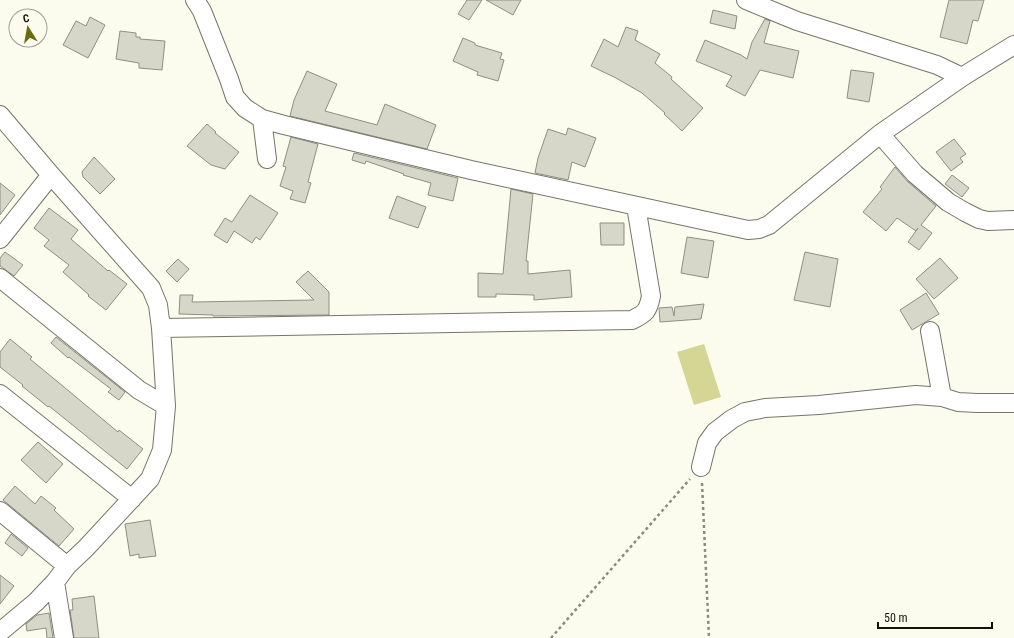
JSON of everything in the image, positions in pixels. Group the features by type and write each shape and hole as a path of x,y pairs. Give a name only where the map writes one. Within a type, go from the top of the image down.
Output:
{"street":[{"path":"195,0 202,11 235,97 245,108 262,119 470,170 748,230 759,229 769,225 880,134 962,77 1014,45"},
{"path":"746,0 797,21 937,65 962,77"},
{"path":"0,115 151,288 158,305 161,328 166,406 162,450 150,478 86,548 67,566 55,582 36,602 0,632 1,638"},
{"path":"262,119 267,159"},
{"path":"880,134 915,174 948,202 979,219 988,221 1014,220"},
{"path":"0,239 51,175"},
{"path":"161,328 632,320 641,316 646,311 649,306 651,296 636,206"},
{"path":"0,278 139,390 166,406"},
{"path":"930,331 942,397"},
{"path":"0,394 132,499"},
{"path":"701,467 708,443 715,432 744,412 764,408 819,405 916,395 942,397 958,402 1014,403"},
{"path":"0,511 67,566"},
{"path":"55,582 64,638"}],"path":[{"path":"551,638 701,467"},
{"path":"701,467 709,638"}],"green space":[{"path":"704,344 721,397 694,405 677,352"}],"building":[{"path":"467,0 482,0 469,20 458,14"},
{"path":"486,0 521,0 513,15"},
{"path":"949,0 984,0 978,21 973,20 967,44 940,37"},
{"path":"713,10 737,16 735,29 710,23"},
{"path":"90,17 105,25 88,58 63,45 76,21 86,26"},
{"path":"765,19 770,21 764,43 799,51 793,78 760,70 745,96 726,86 732,76 696,61 705,40 747,59 752,42"},
{"path":"626,27 638,31 635,40 660,54 655,63 672,77 671,79 703,108 682,131 664,114 665,113 642,93 591,66 604,39 618,47"},
{"path":"120,31 136,33 136,37 140,37 140,39 165,41 162,70 139,68 139,63 116,59"},
{"path":"463,38 475,43 475,45 502,53 500,59 504,60 498,81 477,75 478,72 453,61"},
{"path":"851,70 874,73 869,102 847,98"},
{"path":"307,71 337,84 325,111 377,125 385,104 436,125 427,149 290,116 294,100"},
{"path":"207,124 216,132 215,133 239,152 225,169 211,165 187,146"},
{"path":"568,128 596,138 585,167 572,162 568,180 535,173 538,158 548,129 566,135"},
{"path":"291,137 318,144 308,182 311,183 305,203 290,199 293,191 280,186 286,167 283,166"},
{"path":"954,139 966,154 960,158 963,162 951,171 936,152"},
{"path":"354,153 458,178 453,201 428,195 431,183 403,175 404,174 366,161 365,164 352,160"},
{"path":"94,157 115,179 100,194 83,177 82,172"},
{"path":"895,167 908,182 936,206 921,225 932,233 919,250 908,242 916,231 897,218 886,231 863,212 882,189 880,187"},
{"path":"952,175 969,188 962,197 945,184"},
{"path":"0,183 15,195 0,215"},
{"path":"511,189 533,194 526,261 528,261 528,274 570,270 572,297 534,300 534,295 496,294 496,297 478,297 478,273 503,274"},
{"path":"250,195 278,213 260,240 256,237 252,243 234,231 227,243 214,235 225,218 232,222"},
{"path":"397,196 426,207 418,228 389,218"},
{"path":"49,208 78,230 71,239 108,271 109,270 127,284 106,310 88,296 89,295 63,272 69,265 44,246 49,240 34,228"},
{"path":"600,223 624,223 624,245 601,245"},
{"path":"687,237 714,241 708,278 681,273"},
{"path":"5,252 23,265 14,276 0,266 0,258"},
{"path":"805,252 838,259 830,307 794,300"},
{"path":"940,258 958,278 934,299 916,279"},
{"path":"178,259 189,269 177,282 166,271"},
{"path":"308,271 329,292 329,315 213,316 179,314 180,295 193,295 192,302 314,300 296,282"},
{"path":"926,293 939,314 912,330 900,310"},
{"path":"704,304 701,319 660,322 659,308 672,307 674,316 675,307"},
{"path":"56,337 125,392 119,400 108,392 111,389 69,357 68,358 51,343"},
{"path":"10,339 32,357 30,359 118,432 119,430 143,449 127,469 0,367 0,352"},
{"path":"38,442 63,464 46,483 21,460"},
{"path":"15,486 35,504 41,496 56,508 54,510 74,529 59,546 3,500"},
{"path":"150,520 156,556 139,558 139,554 130,556 125,524"},
{"path":"11,534 28,548 22,556 5,543"},
{"path":"0,575 14,586 0,604"},
{"path":"94,596 99,638 74,638 70,610 73,610 72,599"},
{"path":"49,613 53,638 47,638 46,628 27,631 26,624 37,615"}]}
